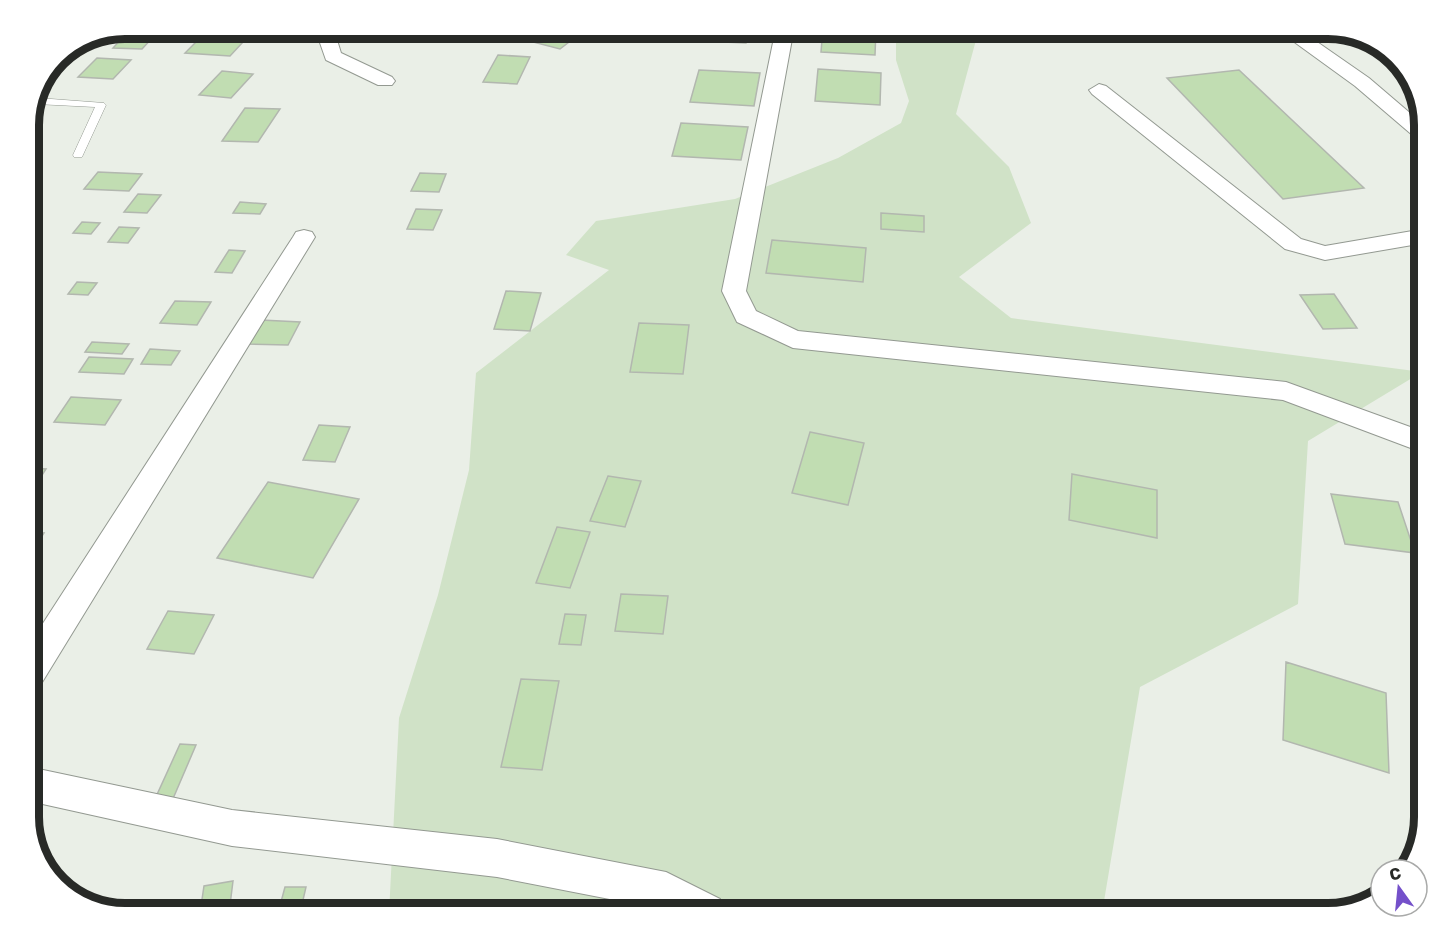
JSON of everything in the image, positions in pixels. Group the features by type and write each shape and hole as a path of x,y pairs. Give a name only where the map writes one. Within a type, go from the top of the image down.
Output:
{"street":[{"path":"329,39 333,56 385,81"},
{"path":"783,39 734,291 746,316 793,339 1286,391 1414,439"},
{"path":"1300,39 1362,82 1414,126"},
{"path":"1099,90 1293,244 1325,253 1414,238"},
{"path":"39,657 304,237"},
{"path":"39,786 232,828 496,858 666,891 687,903"}],"lane":[{"path":"43,101 101,105 78,155"}],"green space":[{"path":"896,39 976,39 956,114 1009,167 1031,223 959,277 1011,318 1414,371 1414,377 1308,441 1298,604 1140,687 1104,903 390,903 399,718 438,595 469,470 476,373 609,270 566,255 596,221 735,199 838,158 901,123 909,101 896,60"}],"building":[{"path":"121,39 151,39 142,49 113,48"},
{"path":"199,39 244,41 230,56 185,53"},
{"path":"532,39 573,39 560,49 529,41"},
{"path":"701,39 747,39 746,43 700,41"},
{"path":"822,39 876,39 875,55 821,52"},
{"path":"498,55 530,57 517,84 483,82"},
{"path":"97,58 131,60 113,79 78,77"},
{"path":"818,69 881,73 880,105 815,101"},
{"path":"699,70 760,73 754,106 690,102"},
{"path":"1239,70 1364,188 1283,199 1167,78"},
{"path":"222,71 253,74 231,98 199,95"},
{"path":"245,108 280,109 258,142 222,141"},
{"path":"681,123 748,127 741,160 672,156"},
{"path":"98,172 142,174 129,191 84,189"},
{"path":"420,173 446,174 439,192 411,191"},
{"path":"138,194 161,195 147,213 124,212"},
{"path":"240,202 266,204 260,214 233,213"},
{"path":"416,209 442,210 433,230 407,229"},
{"path":"881,213 924,216 924,232 881,229"},
{"path":"82,222 100,223 91,234 73,233"},
{"path":"119,227 139,228 128,243 108,242"},
{"path":"772,240 866,248 863,282 766,273"},
{"path":"229,250 245,251 232,273 215,272"},
{"path":"77,282 97,283 88,295 68,294"},
{"path":"506,291 541,293 530,331 494,329"},
{"path":"1334,294 1357,328 1323,329 1300,295"},
{"path":"175,301 211,302 197,325 160,323"},
{"path":"261,320 300,322 288,345 248,344"},
{"path":"639,323 689,325 683,374 630,372"},
{"path":"92,342 129,344 122,354 85,352"},
{"path":"150,349 180,351 171,365 141,364"},
{"path":"89,357 133,359 124,374 79,372"},
{"path":"71,397 121,400 105,425 54,422"},
{"path":"319,425 350,427 335,462 303,460"},
{"path":"810,432 864,443 848,505 792,493"},
{"path":"39,469 46,469 39,480"},
{"path":"1072,474 1157,490 1157,538 1069,520"},
{"path":"608,476 641,481 625,527 590,521"},
{"path":"268,482 359,499 313,578 217,558"},
{"path":"1331,494 1398,502 1414,553 1345,544"},
{"path":"557,527 590,532 570,588 536,583"},
{"path":"621,594 668,596 663,634 615,631"},
{"path":"168,611 214,615 194,654 147,649"},
{"path":"565,614 586,615 581,645 559,644"},
{"path":"1286,662 1386,693 1389,773 1283,740"},
{"path":"521,679 559,681 542,770 501,767"},
{"path":"180,744 196,745 172,801 155,799"},
{"path":"233,881 230,903 201,903 204,886"},
{"path":"285,887 306,887 302,903 281,903"}]}
